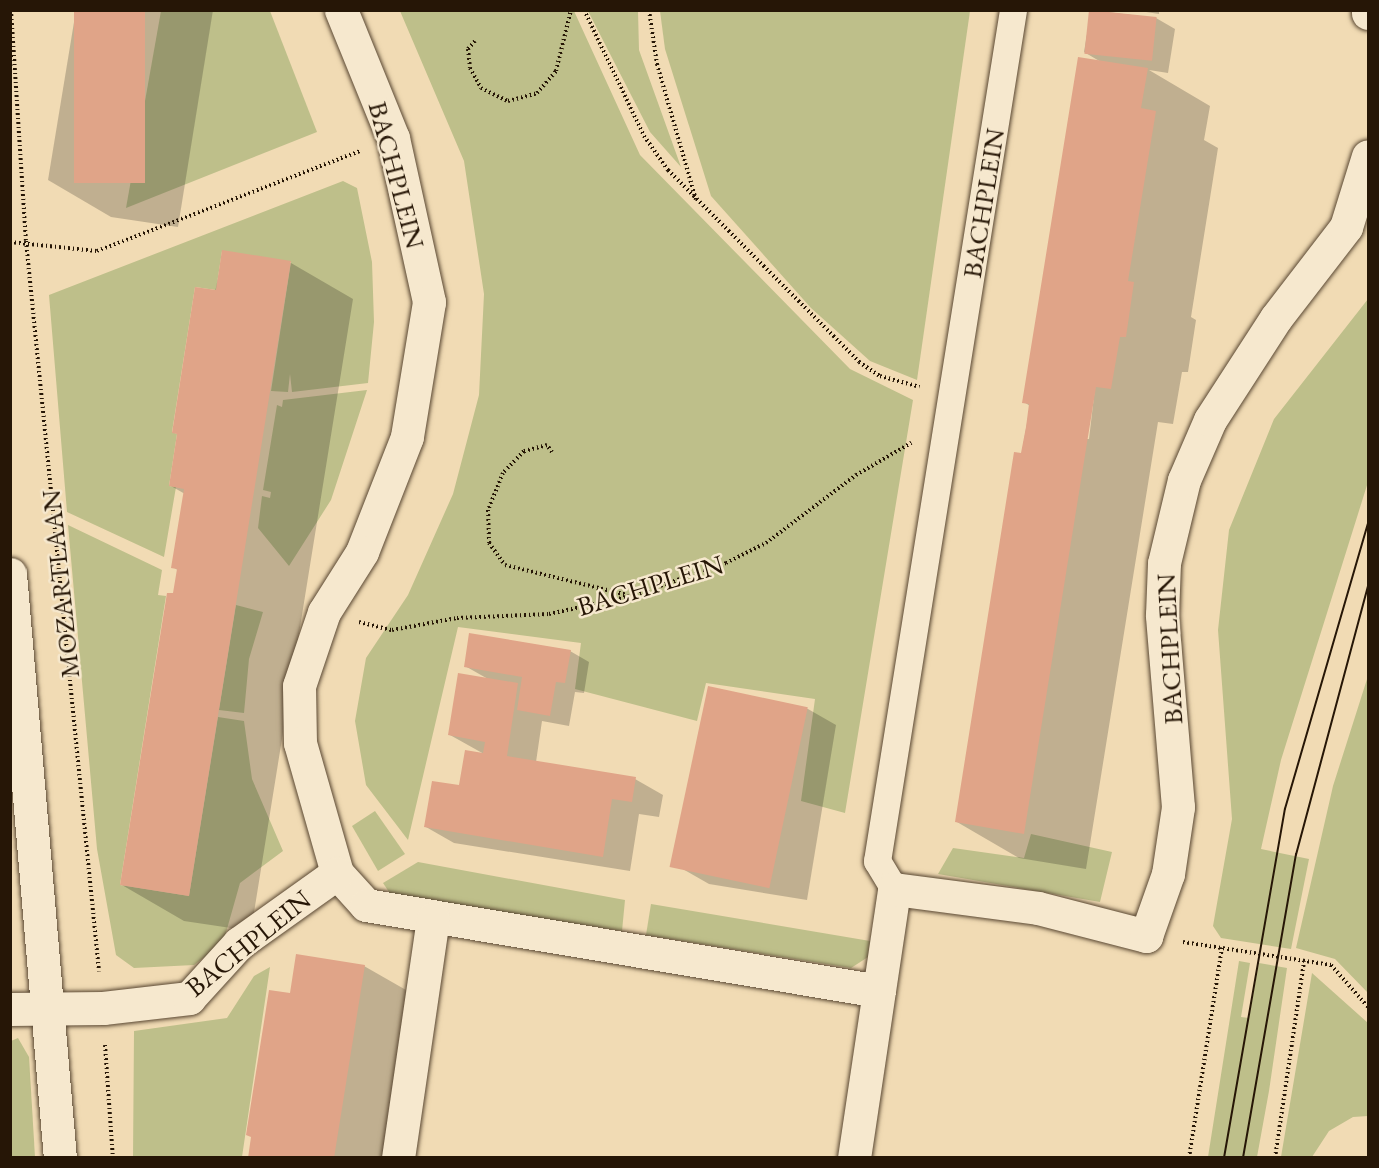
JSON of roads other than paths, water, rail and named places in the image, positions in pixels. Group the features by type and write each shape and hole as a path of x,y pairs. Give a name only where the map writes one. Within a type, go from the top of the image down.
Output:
{"street":[{"name":"BACHPLEIN","path":"341,10 393,138 429,302 407,436 362,552 324,612 299,686 300,743 337,873 366,905 433,919 879,991"},
{"name":"BACHPLEIN","path":"1013,10 877,861 894,889 1038,908 1146,936 1168,874 1178,807 1162,615 1164,564 1185,480 1210,420 1276,318 1346,226 1368,156"},
{"name":"MOZARTLAAN","path":"10,574 60,1158"},
{"name":"BACHPLEIN","path":"10,1009 103,1008 189,998 239,943 337,873"},
{"path":"854,1158 894,889"},
{"path":"398,1158 433,919"}],"tram line":[{"path":"1224,1158 1285,809 1368,523"},
{"path":"1243,1158 1296,855 1368,587"}]}
